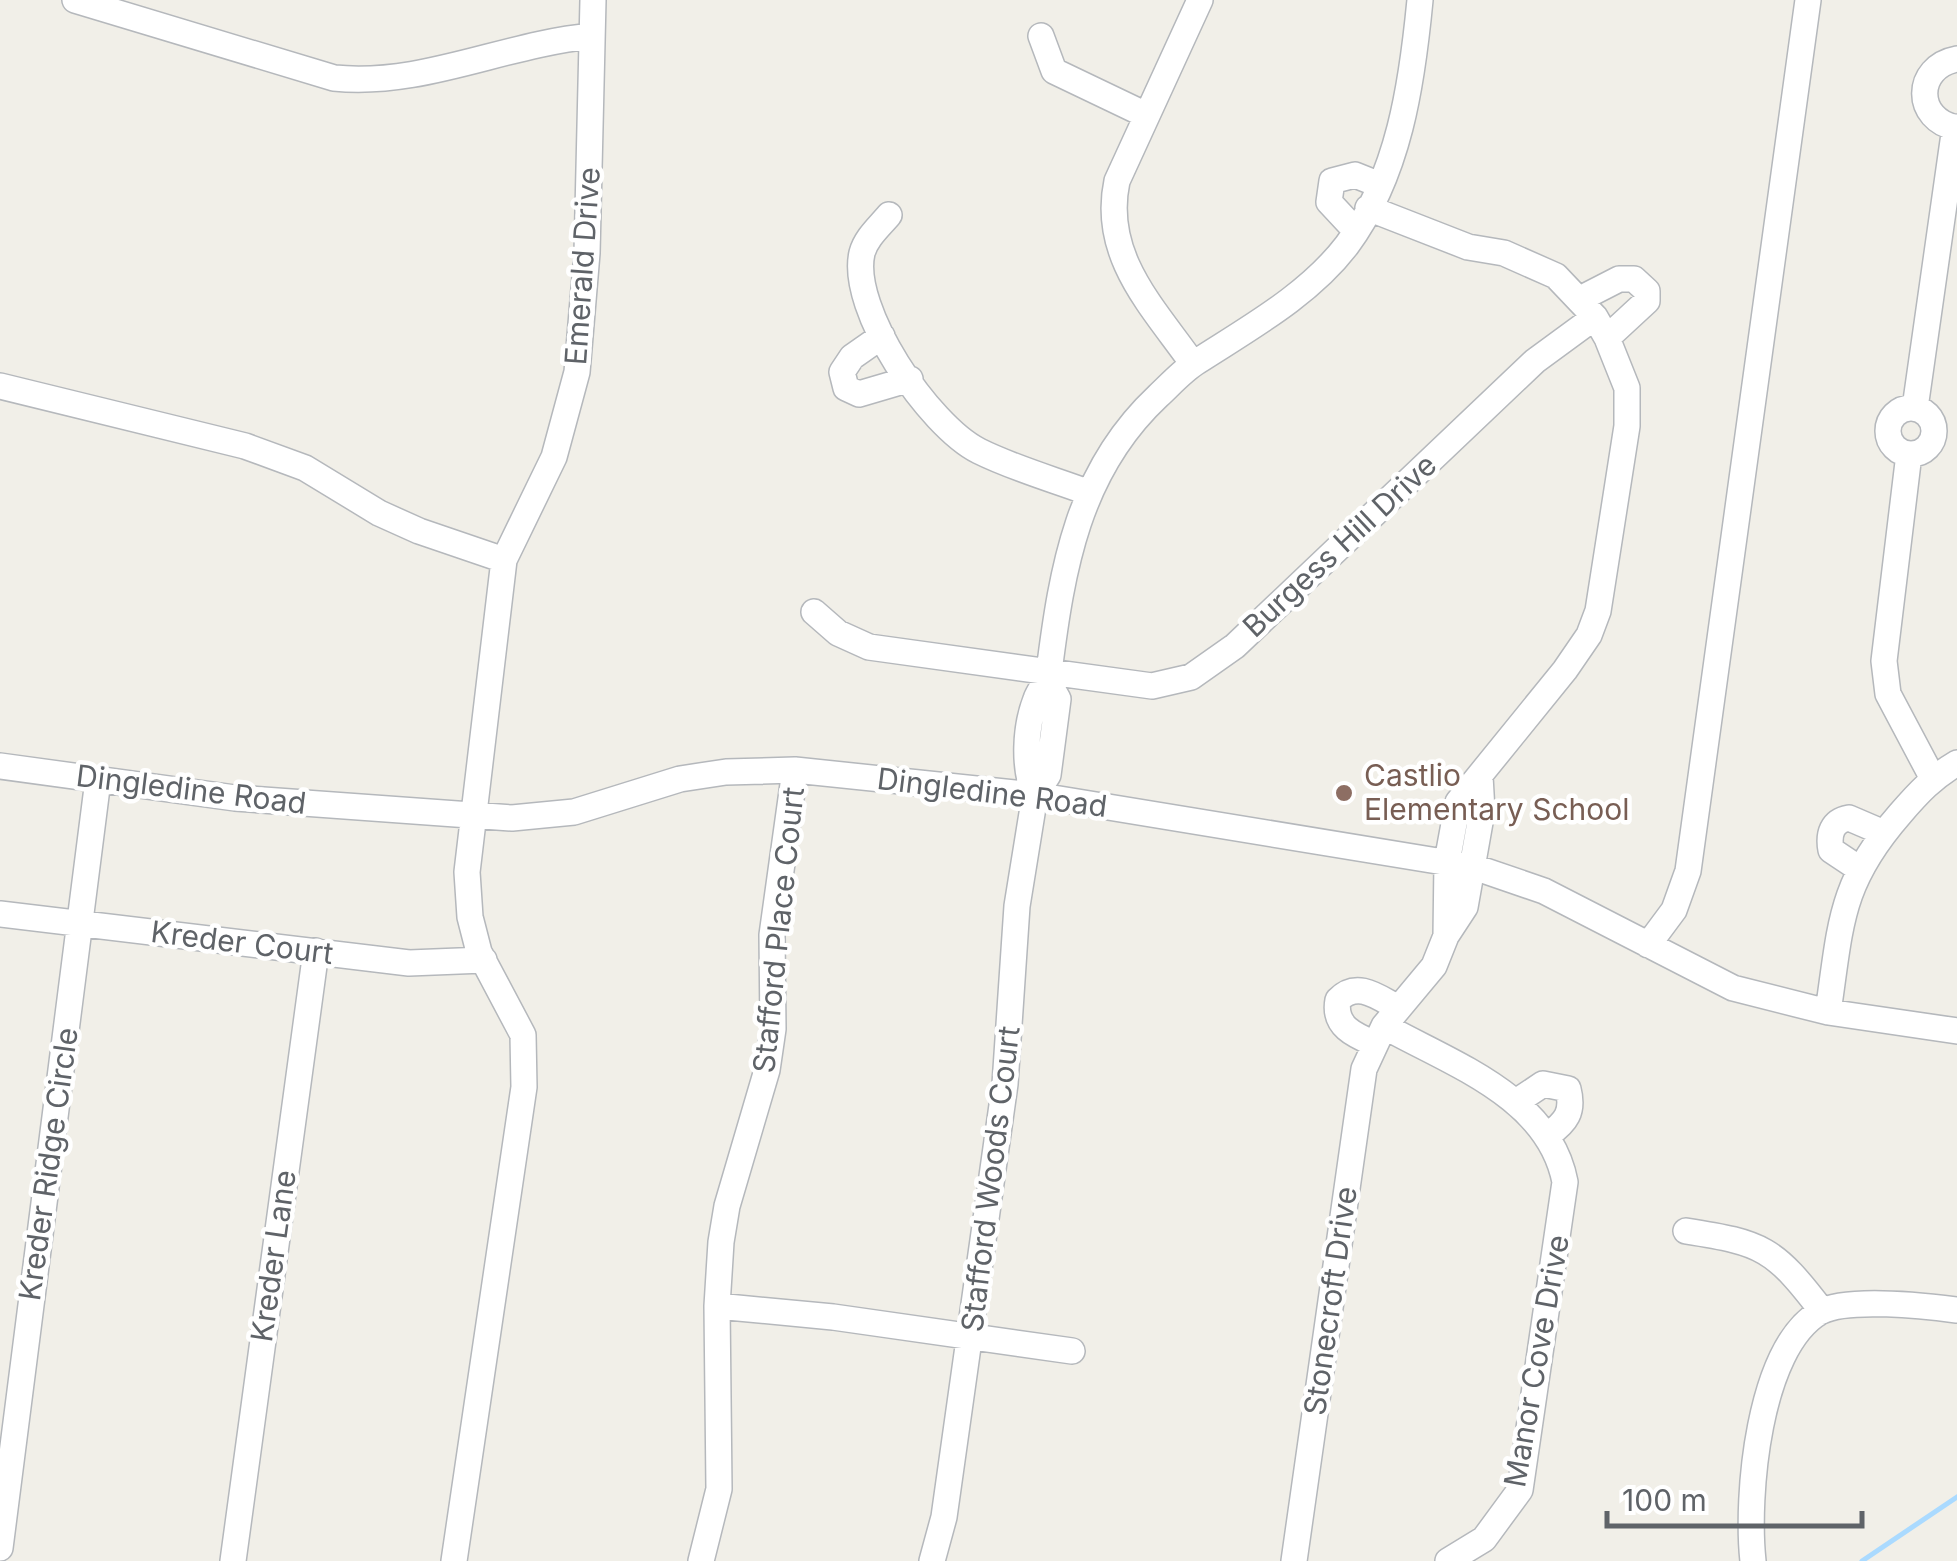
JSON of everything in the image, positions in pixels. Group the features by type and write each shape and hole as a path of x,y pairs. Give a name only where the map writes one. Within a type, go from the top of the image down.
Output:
{"street":[{"path":"75,0 334,78 374,82 445,69 542,41 592,36"},
{"name":"Emerald Drive","path":"472,816 504,560 554,456 577,372 587,253 593,0"},
{"path":"1192,364 1123,264 1114,235 1112,205 1146,115 1200,0"},
{"path":"1420,0 1411,76 1390,166 1368,208 1468,247 1531,263 1556,276 1594,318"},
{"path":"1648,945 1674,910 1688,870 1808,0"},
{"path":"1041,36 1054,71 1146,115"},
{"path":"1932,777 1888,694 1884,661 1909,454 1894,446 1889,426 1896,413 1915,408 1956,128 1935,119 1928,110 1924,87 1935,67 1957,59"},
{"name":"Stafford Woods Court","path":"932,1561 944,1517 971,1337 1011,1031 1017,906 1035,795 1048,775 1058,700 1048,677 1063,572 1087,492 1128,425 1192,364 1302,291 1368,208"},
{"path":"889,215 866,242 860,275 870,318 910,379 939,417 978,451 1087,492"},
{"name":"Burgess Hill Drive","path":"814,612 838,634 869,648 1048,677 1152,686 1191,677 1234,646 1535,361 1594,318"},
{"name":"Stonecroft Drive","path":"1446,936 1447,862 1458,802 1565,670 1589,635 1598,610 1627,412 1626,388 1594,318"},
{"path":"882,336 852,358 842,372 846,388 859,394 910,379"},
{"path":"0,386 245,446 305,468 419,531 504,560"},
{"path":"1828,1012 1840,925 1858,868 1932,777 1957,763"},
{"name":"Dingledine Road","path":"0,766 235,798 472,816 554,816 690,777 795,770 1035,795 1474,867 1544,890 1734,988 1828,1012 1957,1031"},
{"name":"Stafford Place Court","path":"701,1561 719,1489 716,1306 727,1206 763,1087 773,1030 772,935 795,770"},
{"name":"Stonecroft Drive","path":"1294,1561 1364,1069 1386,1026 1434,966 1464,907 1482,811 1480,776"},
{"name":"Kreder Ridge Circle","path":"0,1548 10,1376 83,924 98,780"},
{"path":"454,1561 524,1086 523,1035 484,960 470,918 467,872 472,816"},
{"path":"1858,868 1831,850 1830,832 1836,822 1849,818 1884,832"},
{"name":"Kreder Court","path":"0,914 408,963 484,960"},
{"name":"Kreder Lane","path":"233,1561 316,952"},
{"name":"Manor Cove Drive","path":"1386,1026 1516,1102 1548,1135 1562,1163 1564,1204 1520,1490 1484,1539 1448,1561"},
{"path":"1516,1102 1543,1084 1568,1089 1572,1100 1567,1119 1548,1135"},
{"path":"1686,1232 1750,1242 1787,1265 1822,1310"},
{"path":"1753,1561 1752,1511 1772,1378 1795,1335 1822,1310 1895,1303 1957,1310"},
{"path":"716,1306 833,1317 1072,1351"}],"waterway":[{"path":"1862,1561 1957,1497"}],"place":[{"name":"Castlio Elementary School","path":"1344,793"}]}
